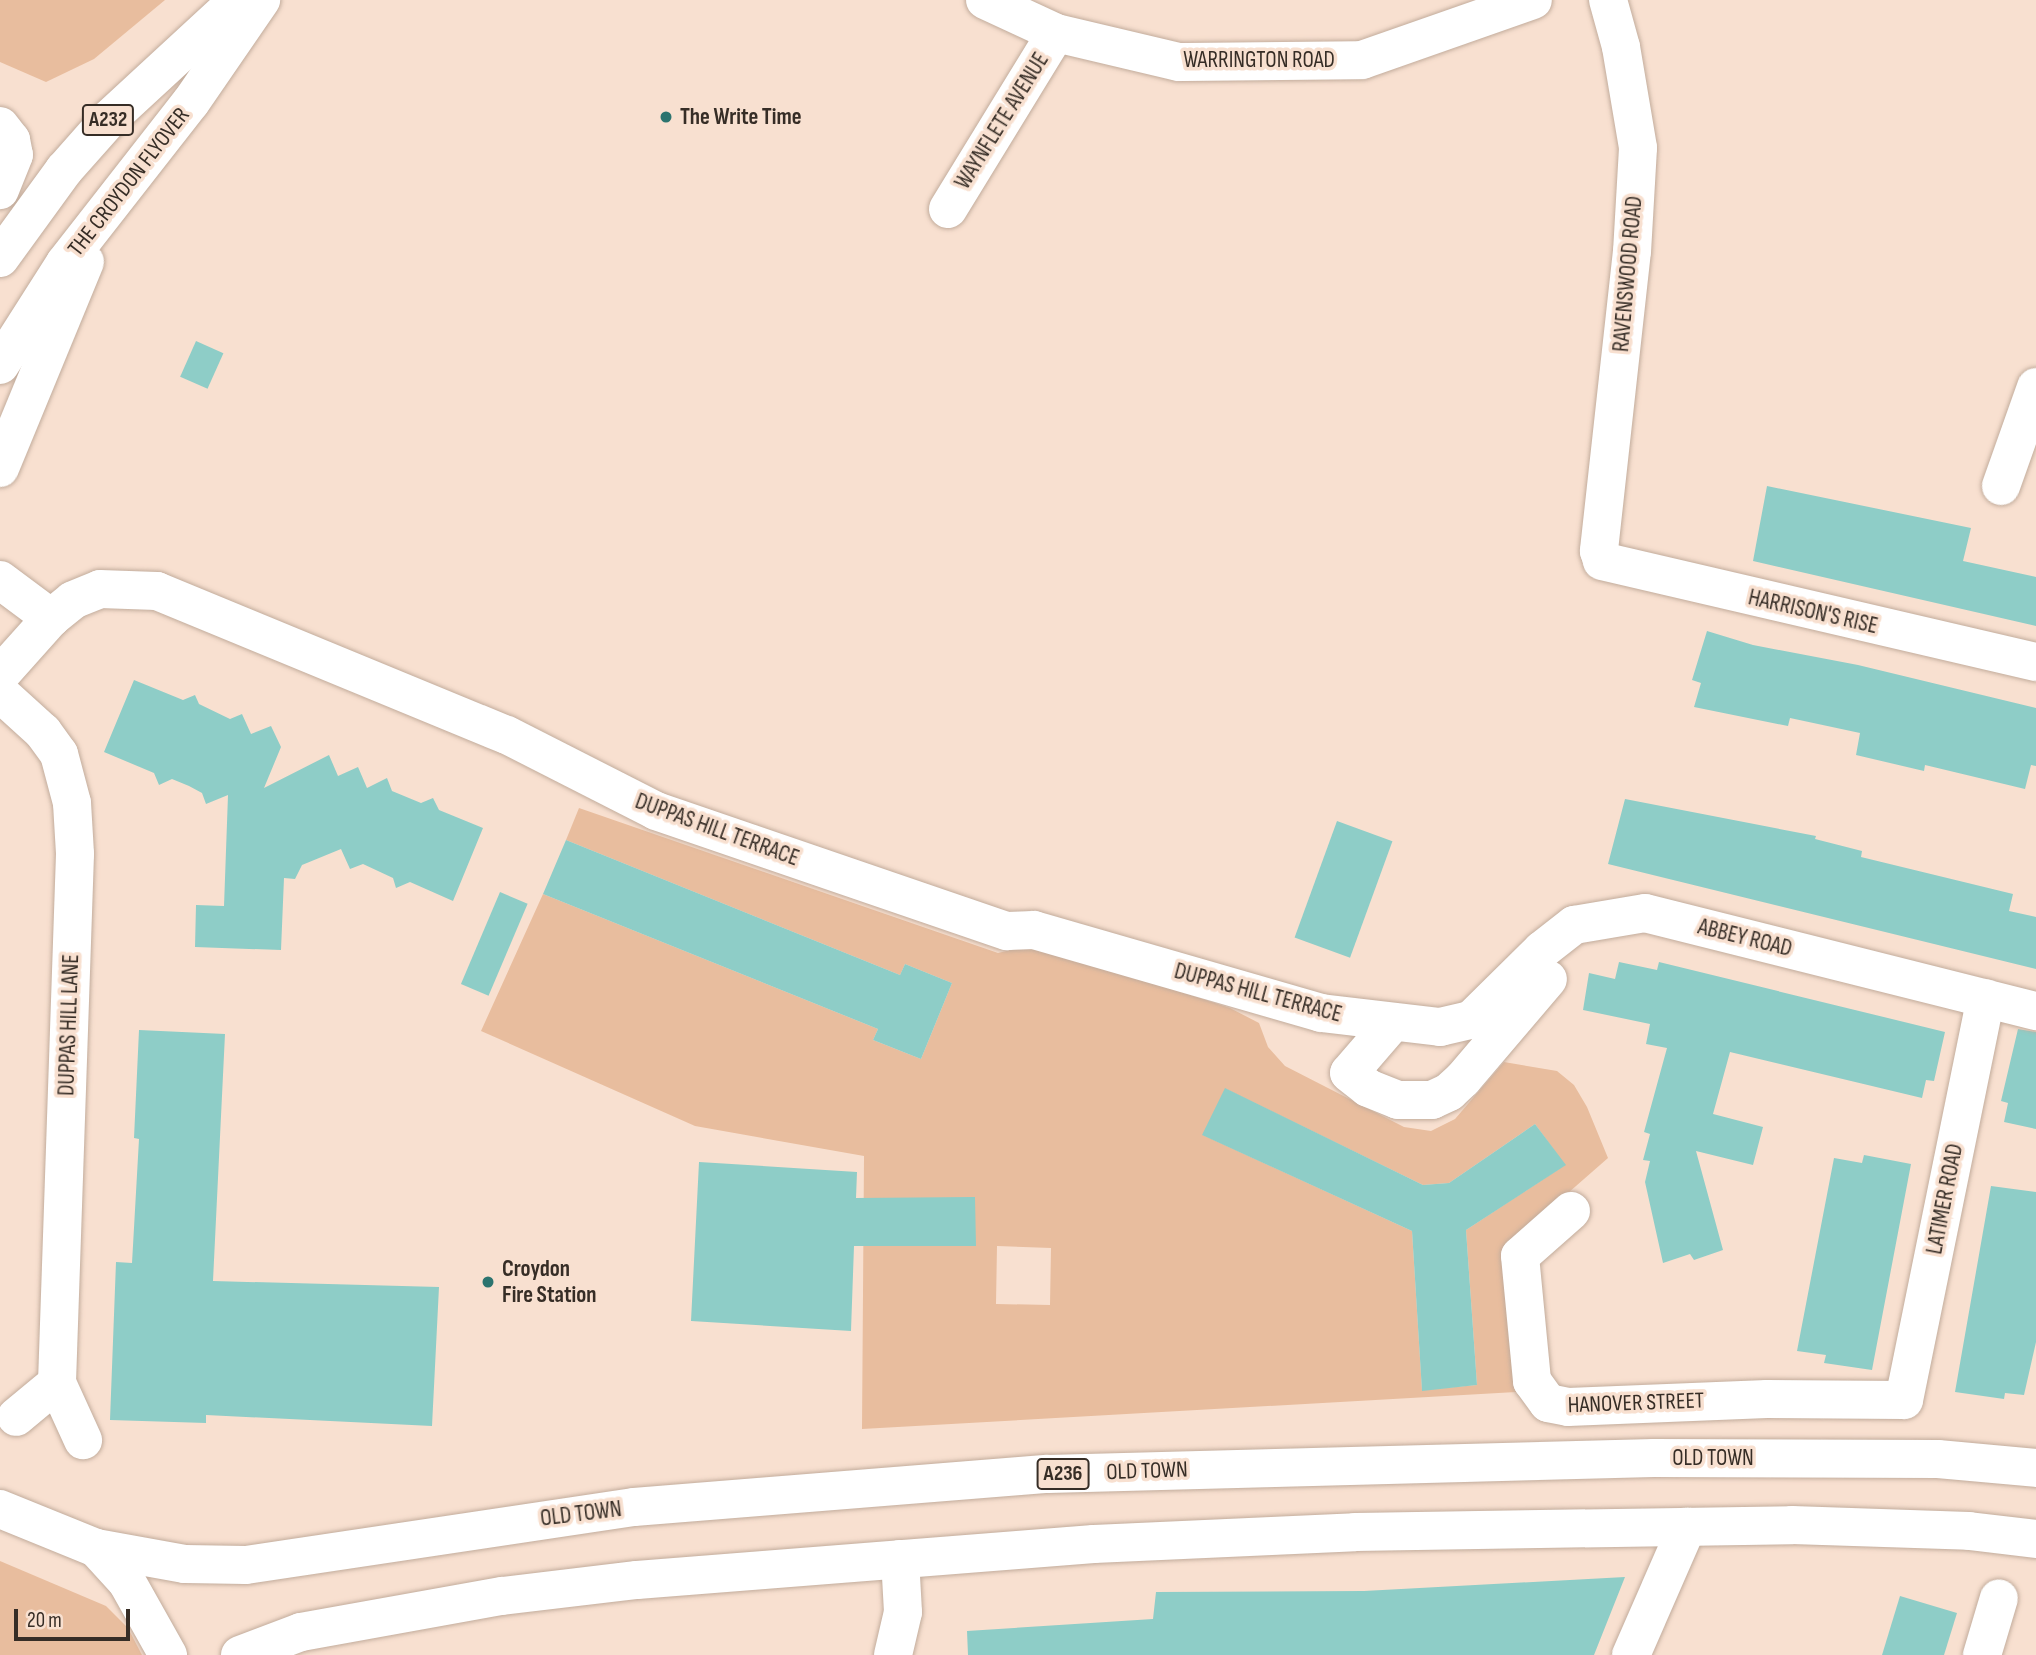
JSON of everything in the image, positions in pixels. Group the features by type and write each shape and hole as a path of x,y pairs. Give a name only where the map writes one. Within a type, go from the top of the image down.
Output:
{"main road":[{"name":"THE CROYDON FLYOVER","path":"0,258 57,179 110,118 237,0"},
{"name":"THE CROYDON FLYOVER","path":"0,365 109,205 191,102 261,0"},
{"name":"WARRINGTON ROAD","path":"985,0 1056,33 1179,62 1362,60 1533,0"},
{"name":"RAVENSWOOD ROAD","path":"1599,551 1632,251 1638,148 1621,47 1608,0"},
{"name":"WAYNFLETE AVENUE","path":"948,209 1056,33"},
{"path":"0,126 11,140 14,155 0,190"},
{"path":"0,468 109,205"},
{"path":"2001,486 2036,387"},
{"name":"HARRISON'S RISE","path":"1599,551 1606,564 2036,662"},
{"path":"0,580 51,618"},
{"name":"DUPPAS HILL TERRACE","path":"0,674 51,618 73,600 100,589 157,591 507,736 656,811 1007,931 1034,930 1321,1013 1440,1027 1471,1020 1484,1012"},
{"name":"DUPPAS HILL LANE","path":"0,693 43,732 59,754 72,803 75,854 57,1382 83,1440"},
{"name":"ABBEY ROAD","path":"1484,1012 1542,950 1574,925 1645,913 2036,1011"},
{"path":"1393,1022 1349,1073 1368,1088 1398,1100 1418,1103 1449,1092 1582,944 1597,921"},
{"name":"LATIMER ROAD","path":"1904,1400 1986,998"},
{"name":"HANOVER STREET","path":"1571,1210 1521,1256 1532,1381 1548,1403 1568,1407 1767,1399 1904,1400"},
{"path":"16,1417 57,1382"},
{"name":"OLD TOWN","path":"96,1548 185,1564 246,1565 644,1506 1048,1475 1668,1458 1938,1459 2036,1468"},
{"path":"0,1509 96,1548 127,1582 168,1655"},
{"path":"240,1655 300,1632 502,1596 637,1580 1094,1544 1355,1532 1687,1527 1918,1528 2036,1539"},
{"path":"1631,1655 1687,1527"},
{"path":"893,1655 903,1612 901,1559"},
{"path":"1982,1655 1999,1598"}],"shaded area":[{"path":"0,0 165,0 94,59 46,82 0,62"},
{"path":"579,808 998,953 1035,944 1230,1008 1259,1023 1268,1047 1285,1066 1404,1127 1431,1131 1455,1119 1504,1062 1557,1071 1574,1085 1587,1107 1608,1158 1504,1249 1516,1392 862,1429 864,1156 695,1126 481,1031 543,894 878,1029 873,1040 921,1059 952,983 905,964 900,975 566,840","holes":["1226,1089 1423,1185 1449,1183 1535,1124 1565,1165 1466,1230 1477,1385 1422,1390 1412,1231 1203,1135","975,1197 975,1246 910,1246","997,1246 1051,1248 1050,1305 996,1304"]},
{"path":"0,1561 106,1606 128,1628 142,1655 0,1655"}],"building":[{"path":"196,341 223,353 208,389 180,377"},
{"path":"1767,486 1971,528 1963,561 2036,577 2036,626 1753,561"},
{"path":"1707,631 1753,645 1858,665 2036,708 2036,766 2031,765 2025,789 1925,765 1924,771 1856,755 1860,733 1790,718 1788,726 1694,707 1701,683 1692,680"},
{"path":"134,680 183,700 195,695 199,704 230,719 242,714 251,734 271,726 281,747 264,788 329,755 338,776 358,767 367,788 387,778 392,791 421,803 433,798 439,810 483,828 453,901 410,882 396,888 393,878 363,864 350,869 341,849 302,865 295,879 284,878 281,950 195,947 196,905 224,906 228,795 206,804 202,793 189,786 172,779 159,785 154,773 104,752"},
{"path":"1625,799 1816,836 1815,839 1862,851 1861,857 2013,894 2009,911 2036,917 2036,969 1608,864"},
{"path":"1337,821 1392,841 1350,958 1295,938"},
{"path":"566,840 900,975 905,964 952,983 921,1059 873,1040 878,1029 543,894"},
{"path":"500,892 528,904 489,996 461,984"},
{"path":"1619,962 1657,970 1659,962 1945,1032 1934,1081 1926,1080 1922,1098 1730,1052 1713,1114 1763,1127 1753,1165 1696,1151 1723,1250 1694,1260 1690,1254 1663,1263 1645,1182 1650,1161 1643,1160 1650,1134 1644,1132 1667,1048 1646,1044 1650,1024 1583,1010 1589,973 1615,979"},
{"path":"2018,1029 2036,1032 2036,1129 2004,1122 2008,1103 2001,1101"},
{"path":"139,1030 225,1034 213,1281 439,1287 432,1426 206,1415 206,1423 110,1420 116,1262 132,1263 139,1139 134,1138"},
{"path":"1225,1088 1423,1185 1449,1183 1535,1124 1566,1165 1466,1230 1477,1385 1422,1391 1412,1231 1202,1135"},
{"path":"1864,1155 1911,1164 1872,1370 1824,1363 1826,1355 1797,1351 1834,1158 1862,1163"},
{"path":"699,1162 857,1172 856,1198 975,1197 976,1246 854,1246 851,1331 691,1321"},
{"path":"1991,1186 2036,1192 2036,1342 2024,1395 2005,1393 2004,1399 1955,1392"},
{"path":"1625,1577 1594,1655 968,1655 967,1631 1153,1619 1156,1592 1364,1591"},
{"path":"1900,1596 1957,1613 1944,1655 1882,1655"}],"place":[{"name":"The Write Time","path":"666,117"},
{"name":"Croydon Fire Station","path":"488,1282"}]}
